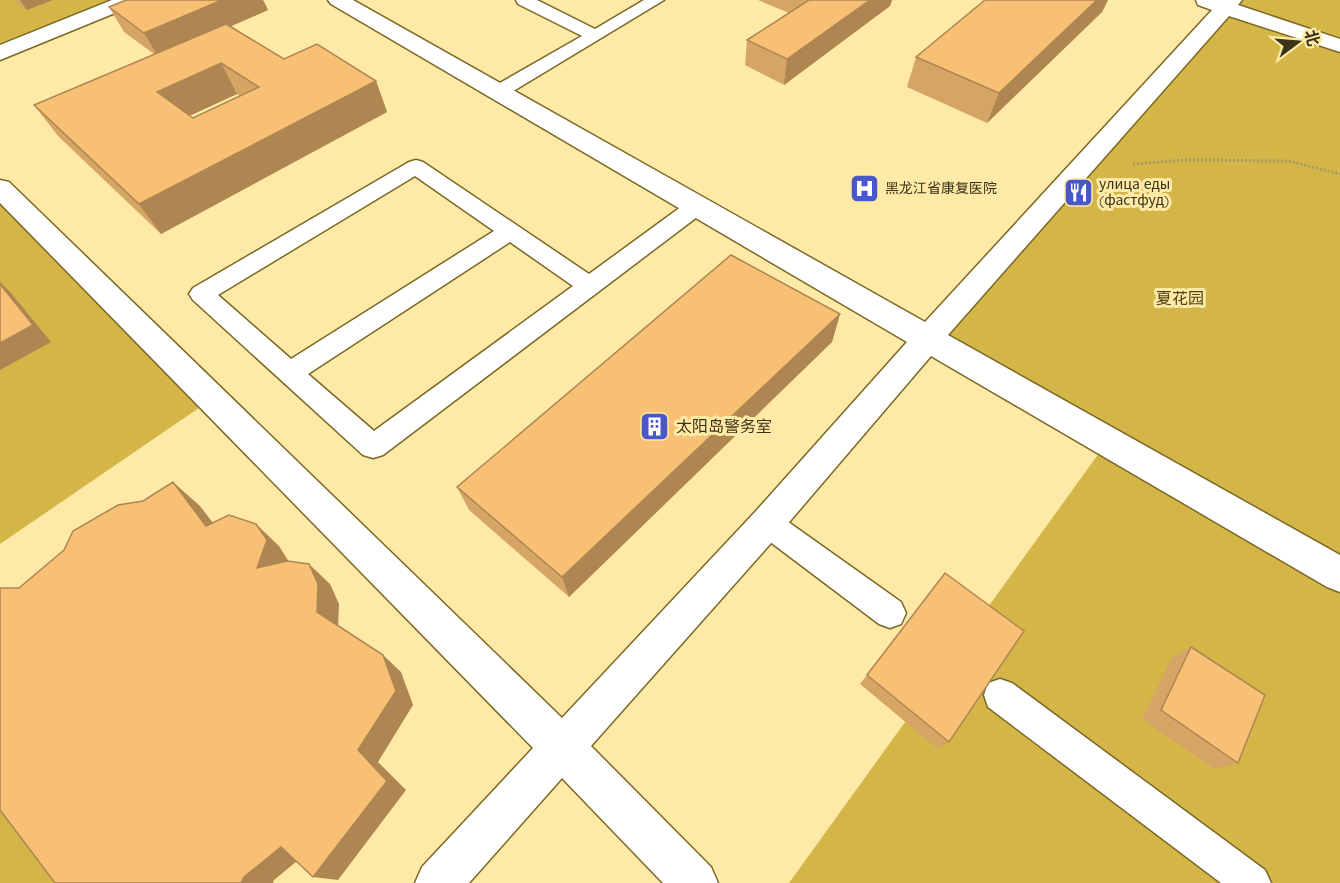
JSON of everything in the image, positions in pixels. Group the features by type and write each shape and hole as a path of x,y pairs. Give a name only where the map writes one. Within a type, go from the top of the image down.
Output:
{"street":[{"path":"0,53 130,0"},
{"path":"338,0 1340,575"},
{"path":"438,883 767,523 927,339 1080,169 1220,2 1340,46"},
{"path":"0,188 561,746 695,883"}],"lane":[{"path":"524,0 594,36"},
{"path":"498,92 656,0"},
{"path":"590,286 416,167 201,294 373,447 590,286 697,206"},
{"path":"290,373 510,231"},
{"path":"767,523 890,613"},
{"path":"1000,695 1252,883"}],"path":[{"path":"1080,169 1185,160 1289,160 1340,174"}],"green space":[{"path":"0,0 130,0 0,53"},
{"name":"夏花园","path":"1232,0 1340,0 1340,883 789,883 1107,442 927,339"},
{"path":"0,188 212,399 0,544"},
{"path":"0,737 82,883 0,883"}],"building":[{"path":"126,0 222,0 144,33 109,7"},
{"path":"809,0 870,0 787,59 747,40"},
{"path":"985,0 1097,0 999,93 916,57"},
{"path":"226,24 284,59 317,44 376,81 139,204 34,105","holes":["221,63 259,87 193,118 157,92"]},
{"name":"太阳岛警务室","path":"731,255 840,314 562,577 457,487"},
{"path":"0,284 33,325 0,343"},
{"path":"173,482 206,526 229,515 256,524 267,540 257,568 287,561 309,564 318,584 317,612 383,655 396,691 358,750 387,781 313,877 281,847 244,877 241,883 55,883 0,810 0,588 19,588 64,550 73,531 118,505 143,501"},
{"path":"945,573 1024,631 949,742 867,675"},
{"path":"1191,647 1265,695 1238,763 1161,710"}],"place":[{"name":"黑龙江省康复医院","path":"864,188"},
{"name":"улица еды (фастфуд)","path":"1078,192"},
{"name":"太阳岛警务室","path":"655,426"}]}
